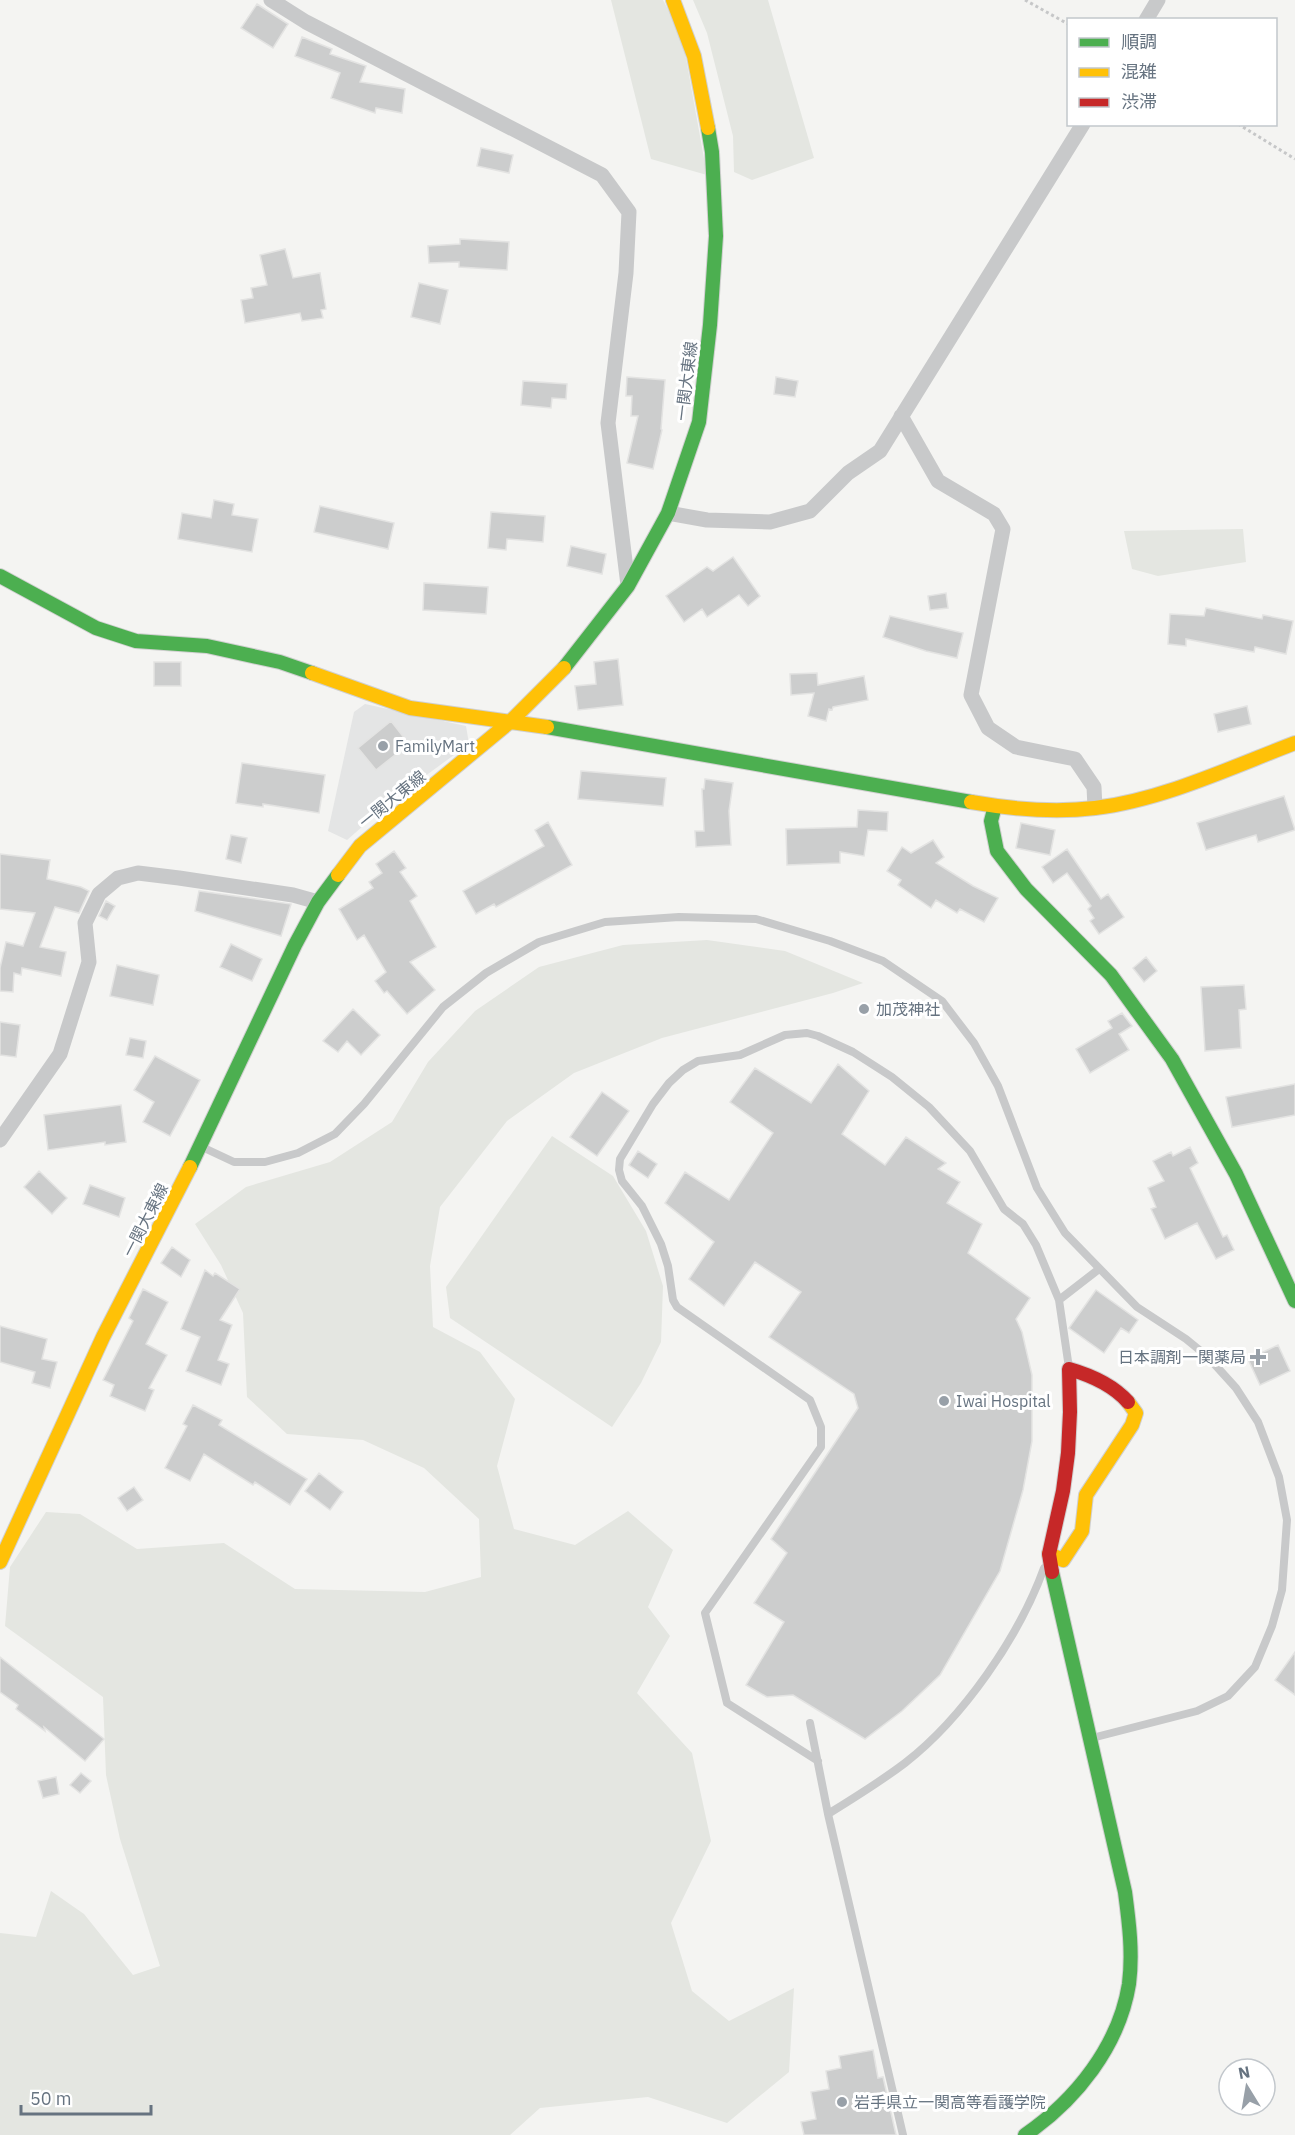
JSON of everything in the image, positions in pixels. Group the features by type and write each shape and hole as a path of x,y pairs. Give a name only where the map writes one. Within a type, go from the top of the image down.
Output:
{"street":[{"path":"271,0 306,22 602,175 628,212 626,273 608,423 628,586"},
{"name":"一関大東線","path":"0,1562 103,1337 201,1146 294,945 318,902 360,846 511,721 564,669 628,586 668,513 699,422 710,325 716,236 712,152 705,105 694,56 673,0"},
{"path":"1147,18 1158,0"},
{"path":"668,513 707,520 770,522 810,511 848,473 880,451 1082,126"},
{"path":"901,416 938,481 994,514 1003,529 971,695 988,728 1016,747 1075,759 1094,787 1095,808"},
{"path":"0,576 96,628 136,640 218,648 280,662 410,708 511,721 995,806 1050,810 1095,808 1135,800 1181,786 1295,743"},
{"path":"995,806 991,821 997,851 1026,889 1111,975 1172,1059 1236,1174 1295,1301"},
{"path":"0,1140 60,1054 88,962 85,923 99,894 118,878 138,873 293,895 318,902"},
{"path":"1025,2135 1070,2098 1091,2070 1114,2030 1126,1996 1131,1959 1130,1925 1125,1892 1054,1586 1049,1554 1063,1491 1068,1453 1069,1369 1086,1373 1100,1380 1132,1403 1136,1413 1132,1425 1086,1495 1082,1531 1063,1560 1049,1554"}],"lane":[{"path":"201,1146 234,1162 265,1162 298,1153 335,1134 371,1096 443,1007 486,974 539,942 605,922 679,917 756,919 830,941 883,961 942,1001 974,1043 998,1086 1037,1188 1065,1233 1137,1306 1208,1357 1236,1388 1258,1422 1279,1477 1287,1520 1286,1562 1282,1590 1272,1626 1255,1667 1228,1696 1197,1711 1090,1738"},
{"path":"818,1761 727,1703 705,1613 821,1447 820,1421 810,1400 677,1306 673,1300 668,1266 661,1244 642,1206 622,1181 619,1170 620,1159 652,1104 683,1070 699,1061 740,1055 785,1035 795,1033 818,1036 853,1052 892,1077 929,1107 970,1151 1004,1209 1023,1224 1036,1245 1059,1299 1069,1369"},
{"path":"1059,1299 1099,1269"},
{"path":"828,1814 871,1788 907,1762 945,1726 982,1680 1007,1643 1035,1594 1049,1554"},
{"path":"810,1724 828,1814 903,2135"}],"path":[{"path":"1025,0 1067,23"},
{"path":"1241,126 1295,159"}],"shaded area":[{"path":"611,0 663,0 682,36 707,175 651,159"},
{"path":"693,0 768,0 814,158 752,180 734,172 733,136 707,33"},
{"path":"1243,529 1246,562 1158,576 1132,569 1124,531"},
{"path":"365,704 466,726 469,744 395,798 347,840 328,831 354,712"},
{"path":"707,940 785,951 863,983 662,1038 574,1073 507,1121 440,1207 430,1266 433,1327 480,1352 515,1399 497,1466 514,1529 575,1545 628,1511 673,1550 648,1607 670,1636 637,1693 692,1753 711,1841 671,1923 692,1991 729,2021 794,1988 789,2072 727,2123 648,2097 540,2108 510,2135 0,2135 0,1933 36,1937 51,1891 84,1914 133,1975 160,1966 120,1839 106,1775 103,1697 5,1626 10,1567 46,1512 80,1514 137,1549 224,1543 295,1589 425,1592 481,1577 479,1519 424,1468 363,1440 287,1434 247,1397 243,1313 221,1265 195,1224 246,1187 330,1162 392,1122 428,1062 475,1011 539,967 623,945"},
{"path":"552,1136 613,1176 646,1231 663,1286 661,1342 641,1383 612,1427 450,1318 446,1287"}],"building":[{"path":"257,4 288,24 273,48 241,28"},
{"path":"302,37 332,49 330,54 366,66 360,82 405,89 402,113 376,108 375,113 331,98 340,73 295,56"},
{"path":"481,148 513,155 509,173 477,166"},
{"path":"460,239 509,242 507,270 459,267 459,262 429,263 428,246 460,244"},
{"path":"285,249 293,278 320,273 326,309 321,310 323,318 302,321 300,313 245,323 241,300 253,298 251,288 267,285 260,255"},
{"path":"419,283 448,290 440,324 411,317"},
{"path":"627,377 665,380 662,430 653,469 627,463 638,416 631,416 632,396 626,396"},
{"path":"776,377 798,381 795,397 774,394"},
{"path":"523,381 567,384 566,399 552,398 551,408 521,405"},
{"path":"214,500 234,504 232,515 258,519 252,552 178,539 182,513 211,518"},
{"path":"320,506 394,523 388,549 314,532"},
{"path":"491,512 545,516 543,542 507,539 506,550 488,548"},
{"path":"571,546 606,554 602,574 567,566"},
{"path":"733,557 760,596 748,606 739,595 707,617 702,609 684,622 666,596 707,567 713,571"},
{"path":"424,583 488,587 486,614 423,610"},
{"path":"946,593 948,608 930,610 928,596"},
{"path":"1206,608 1262,619 1263,615 1293,621 1286,654 1255,647 1254,652 1186,639 1186,646 1168,644 1170,614 1204,616"},
{"path":"890,616 963,633 957,658 883,637"},
{"path":"618,659 623,705 578,710 575,686 596,684 594,662"},
{"path":"154,662 181,662 181,686 154,686"},
{"path":"817,673 818,685 864,676 868,700 829,709 826,721 808,716 814,693 791,695 790,674"},
{"path":"1247,706 1251,724 1218,732 1214,714"},
{"name":"FamilyMart","path":"391,721 409,744 376,770 358,748"},
{"path":"242,763 325,775 319,813 263,804 263,807 236,803"},
{"path":"581,771 666,778 663,806 578,799"},
{"path":"705,779 733,783 729,811 731,845 696,847 695,831 704,831 702,789 704,789"},
{"path":"1284,796 1295,830 1258,842 1256,835 1206,850 1197,823"},
{"path":"858,810 888,812 887,831 868,830 864,856 840,852 840,863 787,865 786,829 857,827"},
{"path":"548,822 572,865 496,907 494,904 476,914 463,891 544,846 535,830"},
{"path":"1021,823 1055,830 1050,855 1016,848"},
{"path":"231,835 247,838 241,863 226,859"},
{"path":"933,840 944,857 936,863 973,886 998,898 984,922 960,909 957,913 936,900 931,908 898,885 901,880 887,871 902,847 911,853"},
{"path":"1067,849 1101,899 1108,894 1124,917 1099,934 1090,921 1094,918 1088,909 1091,906 1067,873 1053,883 1042,867"},
{"path":"394,851 406,868 400,872 417,896 410,901 436,947 410,962 435,990 407,1014 387,991 384,993 375,981 386,972 364,935 357,940 339,909 373,888 369,882 382,873 376,864"},
{"path":"0,854 50,860 47,879 89,891 79,913 55,907 40,947 66,952 61,976 22,968 21,975 14,973 13,992 0,991 0,968 6,942 23,946 35,913 0,909"},
{"path":"199,891 291,904 281,936 195,911"},
{"path":"106,901 115,906 107,920 99,916"},
{"path":"231,944 262,959 252,981 220,967"},
{"path":"1146,957 1157,971 1144,982 1133,968"},
{"path":"117,965 159,975 153,1005 110,996"},
{"path":"1244,985 1246,1009 1239,1010 1241,1048 1205,1051 1201,987"},
{"path":"353,1009 380,1035 361,1055 347,1041 338,1052 323,1041"},
{"path":"1122,1013 1132,1026 1119,1034 1129,1050 1090,1073 1076,1049 1112,1028 1108,1021"},
{"path":"0,1022 20,1025 16,1057 0,1055"},
{"path":"130,1038 146,1041 143,1058 126,1055"},
{"path":"155,1056 200,1080 170,1136 143,1122 154,1102 134,1090"},
{"name":"Iwai Hospital","path":"838,1064 869,1091 842,1134 885,1165 906,1137 946,1163 938,1169 960,1182 947,1203 982,1224 968,1253 1030,1298 1016,1319 1022,1332 1032,1375 1032,1441 1023,1490 1000,1571 940,1675 902,1711 865,1739 793,1695 767,1697 746,1685 784,1622 754,1603 787,1553 771,1539 858,1408 854,1394 769,1337 801,1292 755,1262 724,1306 689,1279 714,1242 665,1203 685,1172 729,1200 773,1133 730,1102 755,1068 811,1103"},
{"path":"1295,1084 1295,1115 1232,1127 1226,1097"},
{"path":"602,1092 629,1111 597,1156 570,1137"},
{"path":"121,1105 126,1142 105,1145 105,1142 48,1150 44,1115"},
{"path":"1190,1147 1198,1163 1190,1168 1223,1237 1227,1235 1234,1250 1216,1259 1197,1223 1165,1239 1151,1209 1156,1207 1148,1188 1164,1181 1153,1161 1171,1152 1173,1156"},
{"path":"638,1151 657,1164 648,1178 629,1165"},
{"path":"39,1171 67,1198 52,1214 24,1187"},
{"path":"90,1185 125,1198 119,1217 83,1204"},
{"path":"172,1247 190,1260 181,1277 161,1263"},
{"path":"205,1270 213,1276 215,1273 240,1289 220,1320 232,1325 218,1360 229,1364 221,1385 186,1371 200,1337 181,1329"},
{"path":"143,1289 168,1302 146,1344 167,1355 149,1388 154,1390 145,1411 110,1396 114,1385 103,1380 133,1321 129,1318"},
{"path":"1096,1290 1138,1320 1129,1333 1121,1328 1104,1353 1069,1328"},
{"path":"0,1326 47,1339 42,1359 57,1362 50,1388 32,1383 35,1372 0,1362"},
{"path":"1278,1345 1290,1371 1260,1385 1248,1359"},
{"path":"193,1405 222,1420 219,1425 307,1479 290,1505 255,1482 253,1485 204,1454 190,1481 165,1468 187,1426 183,1424"},
{"path":"319,1473 343,1492 330,1510 305,1491"},
{"path":"134,1487 143,1500 127,1511 118,1498"},
{"path":"1295,1652 1295,1695 1275,1680"},
{"path":"0,1657 104,1739 85,1761 44,1727 45,1731 16,1709 18,1705 0,1692"},
{"path":"81,1773 91,1781 80,1793 70,1785"},
{"path":"56,1777 59,1794 43,1798 38,1781"},
{"path":"873,2050 878,2078 883,2077 896,2135 804,2135 801,2122 816,2119 811,2092 829,2089 826,2071 841,2068 839,2056"}],"traffic: fast":[{"path":"564,668 628,586 668,513 699,422 710,325 716,236 712,152 708,128"},
{"path":"0,576 96,628 136,641 207,646 280,662 312,673"},
{"path":"547,727 971,802"},
{"path":"995,806 991,821 997,851 1026,889 1111,975 1172,1059 1236,1174 1295,1301"},
{"path":"190,1167 295,945 318,902 338,875"},
{"path":"1025,2135 1044,2121 1078,2088 1105,2050 1124,2007 1131,1961 1125,1892 1052,1572"}],"traffic: slow":[{"path":"673,0 694,56 708,128"},
{"path":"338,875 360,846 511,721 564,668"},
{"path":"312,673 410,708 547,727"},
{"path":"971,802 1048,810 1095,808 1120,804 1196,782 1295,743"},
{"path":"0,1562 103,1337 190,1167"},
{"path":"1049,1554 1063,1560 1082,1531 1086,1495 1132,1425 1136,1413 1128,1402"}],"traffic: jam":[{"path":"1052,1572 1049,1554 1063,1491 1068,1453 1069,1369 1101,1381 1128,1402"}],"place":[{"name":"FamilyMart","path":"383,746"},
{"name":"加茂神社","path":"864,1009"},
{"name":"日本調剤一関薬局","path":"1258,1357"},
{"name":"Iwai Hospital","path":"944,1401"},
{"name":"岩手県立一関高等看護学院","path":"842,2102"}]}
